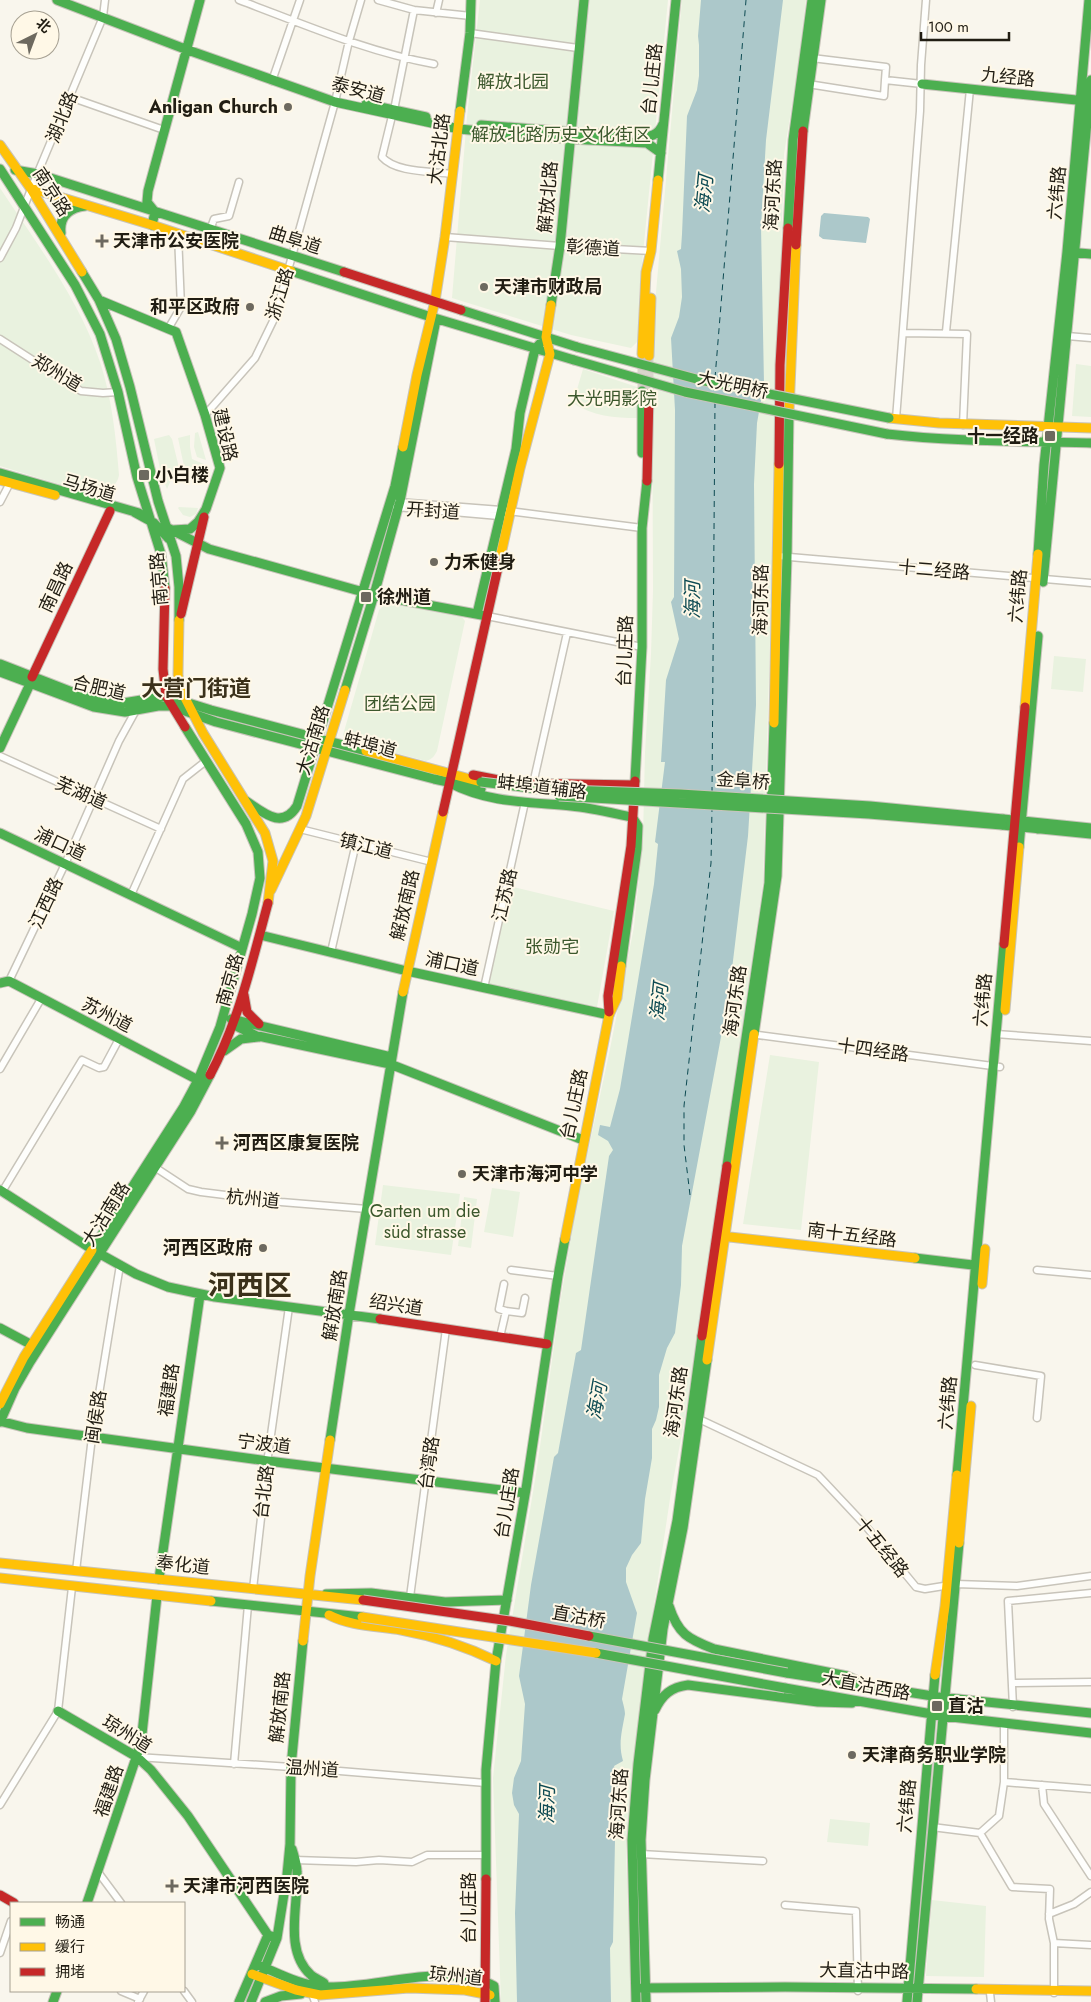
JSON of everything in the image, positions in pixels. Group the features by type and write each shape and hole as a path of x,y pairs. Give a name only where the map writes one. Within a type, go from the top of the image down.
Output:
{"main road":[{"name":"泰安道","path":"58,0 103,14 336,100 459,127 647,143 653,145 660,153"},
{"name":"泰安道","path":"73,0 103,14"},
{"path":"152,225 155,212 147,202 148,191 200,0"},
{"name":"大沽北路","path":"374,595 399,504 434,318 470,33 471,0"},
{"name":"解放北路","path":"487,616 524,448 537,407 550,354 546,337 560,246 569,136 584,0"},
{"name":"海河东路","path":"782,556 780,365 793,140 812,0"},
{"name":"海河东路","path":"641,1994 632,1840 638,1764 653,1639 677,1521 750,1034 777,876 782,556 790,362 803,128 821,0"},
{"name":"六纬路","path":"1087,101 1089,0"},
{"name":"台儿庄路","path":"645,355 651,250 674,1"},
{"name":"六纬路","path":"907,2002 913,1993 945,1698 952,1584 1040,579 1046,441 1091,80"},
{"name":"九经路","path":"922,84 1087,101"},
{"path":"572,114 574,126 581,132 588,134"},
{"name":"泰安道","path":"569,136 588,134 651,137 659,133 663,124"},
{"name":"南京路","path":"0,145 31,189 99,300 122,358 158,501 176,556 179,587 179,680 186,702 265,833 269,844 273,861 271,890 244,992 231,1025"},
{"path":"6,153 19,164 38,174"},
{"path":"3,172 17,169"},
{"name":"曲阜道","path":"17,169 38,174 576,346"},
{"path":"3,172 31,189 18,197"},
{"name":"南京路","path":"3,172 60,261 87,307 100,334 118,392 136,477 161,554 166,585 163,669 166,696 246,824 255,843 260,861 257,894 230,988 231,1025"},
{"name":"曲阜道","path":"31,189 152,225 535,350 574,360"},
{"path":"129,204 141,200 148,191"},
{"path":"61,236 60,225 66,212 75,207 90,206"},
{"path":"1071,252 1091,254"},
{"name":"六纬路","path":"1019,823 1016,804 1057,442 1067,336 1071,252"},
{"path":"99,300 168,329"},
{"name":"大沽北路","path":"363,592 395,486 418,375 434,318"},
{"name":"建设路","path":"168,329 176,332 205,415 220,468 206,508 198,522 190,529 177,530 168,528"},
{"path":"477,614 516,449 520,413 535,350 546,337"},
{"name":"大光明桥","path":"576,346 700,380 893,419"},
{"name":"大光明桥","path":"574,360 686,392 887,434 928,439 984,442 1046,441"},
{"name":"台儿庄路","path":"485,1998 486,1783 496,1661 525,1493 558,1276 583,1140 610,1015 608,996 631,846 642,647 642,528 645,486 642,468 645,392"},
{"path":"893,419 963,426 1048,425 1091,428"},
{"path":"1046,441 1091,443"},
{"name":"马场道","path":"0,473 11,479 110,511 150,520"},
{"name":"马场道","path":"0,480 11,479 134,512 150,520"},
{"path":"178,624 206,508"},
{"name":"南昌路","path":"0,748 110,511"},
{"path":"150,520 209,550 374,595 487,616"},
{"path":"150,520 167,535 173,544"},
{"name":"大沽南路","path":"246,802 277,819 286,818 294,813 363,592"},
{"name":"大沽南路","path":"271,890 300,829 328,746 374,595"},
{"name":"解放南路","path":"251,2002 266,1968 290,1844 291,1767 308,1594 349,1314 390,1060 407,971 449,777 455,759 487,616"},
{"name":"合肥道","path":"0,664 31,681 94,707 119,712 135,712 158,706 171,706 194,714"},
{"name":"合肥道","path":"0,672 108,702 122,703 166,696"},
{"path":"179,680 187,694 211,710"},
{"name":"蚌埠道","path":"166,696 299,733 317,743"},
{"name":"蚌埠道","path":"194,714 481,785"},
{"path":"299,733 308,732 316,728 326,714"},
{"name":"蚌埠道","path":"328,746 428,777 449,777 468,774 515,783 634,785"},
{"name":"蚌埠道辅路","path":"449,777 467,792 495,798 572,806 632,817"},
{"name":"金阜桥","path":"481,785 523,794 1019,823"},
{"path":"1003,822 1011,814 1016,804"},
{"path":"1019,823 1091,828"},
{"path":"1019,823 1038,829 1091,834"},
{"name":"浦口道","path":"0,833 242,948"},
{"name":"浦口道","path":"260,935 407,971 610,1015"},
{"name":"苏州道","path":"4,982 198,1080"},
{"path":"244,992 248,1016 263,1027"},
{"name":"南京路","path":"231,1025 263,1027 390,1060 583,1140"},
{"name":"南京路","path":"231,1025 259,1037 390,1060"},
{"name":"大沽南路","path":"152,1165 198,1080 212,1046 231,1025"},
{"name":"大沽南路","path":"0,1404 32,1345 199,1097 222,1053 231,1025"},
{"path":"222,1053 237,1040 246,1037 259,1037"},
{"name":"绍兴道","path":"2,1187 120,1265 160,1284 200,1294 547,1344"},
{"name":"海河东路","path":"641,1994 641,1854 652,1719 668,1604 683,1528 699,1419 721,1236"},
{"name":"南十五经路","path":"721,1236 980,1266"},
{"name":"大沽南路","path":"0,1422 15,1388 96,1250"},
{"name":"六纬路","path":"913,1993 932,1697 952,1584 975,1365 980,1266"},
{"name":"福建路","path":"159,1579 200,1294"},
{"path":"0,1328 32,1345"},
{"name":"宁波道","path":"0,1422 27,1428 177,1449 525,1493"},
{"name":"奉化道","path":"0,1563 320,1594 363,1600"},
{"name":"奉化道","path":"0,1578 362,1617"},
{"path":"269,1590 274,1592 278,1598 275,1604 269,1607"},
{"path":"320,1594 342,1591 445,1602 507,1600"},
{"name":"福建路","path":"87,1902 137,1757 157,1596"},
{"name":"直沽桥","path":"363,1600 510,1620 787,1673"},
{"path":"668,1604 674,1622 681,1632 693,1641 714,1649 847,1676 879,1690"},
{"path":"320,1611 339,1620 425,1634 473,1649 496,1661"},
{"name":"直沽桥","path":"362,1617 599,1653 785,1688"},
{"name":"大直沽西路","path":"787,1673 879,1690 932,1697 1013,1707 1091,1713"},
{"path":"652,1719 658,1704 666,1692 679,1685 688,1684 818,1702 870,1703"},
{"name":"大直沽西路","path":"785,1688 943,1716 1091,1732"},
{"name":"琼州道","path":"58,1711 137,1757 162,1782 272,1936"},
{"path":"290,1844 297,1876 295,1935 298,1956 304,1968 312,1977 334,1987"},
{"path":"0,1895 12,1902"},
{"name":"解放南路","path":"239,2002 256,1964 272,1936"},
{"name":"琼州道","path":"252,1974 313,1998 409,1988 465,1990 485,1998 495,1999 494,1986 485,1979 432,1977 334,1987 318,1986 256,1964"},
{"name":"大直沽中路","path":"641,1994 858,1990 990,1998 1054,1992 1091,1995"},
{"name":"大直沽中路","path":"913,1993 1091,1991"},
{"path":"265,2002 287,1995 313,1998"}],"street":[{"name":"湖北路","path":"0,258 26,207 31,189 103,14 105,0"},
{"path":"239,0 348,41 404,59 434,64"},
{"path":"273,78 300,0"},
{"name":"浙江路","path":"205,415 255,358 275,317 336,100 348,41 361,0"},
{"path":"378,0 414,10 471,16"},
{"path":"436,13 439,0"},
{"path":"893,419 903,333 922,84 921,65 926,0"},
{"path":"414,10 382,157 396,167 452,174"},
{"path":"470,33 578,48"},
{"path":"808,84 884,96 886,67 812,58"},
{"path":"885,80 922,84"},
{"path":"946,332 970,89"},
{"path":"70,97 164,130"},
{"path":"210,230 214,219 229,216 238,182"},
{"path":"168,329 181,307 178,234"},
{"name":"彰德道","path":"445,237 560,246 651,250"},
{"path":"903,333 946,332 967,334 963,426"},
{"path":"1067,336 1091,338"},
{"name":"郑州道","path":"0,339 81,390 103,394 118,392"},
{"path":"0,502 11,479"},
{"name":"开封道","path":"389,504 500,513 511,512 642,528"},
{"name":"十二经路","path":"782,556 1091,583"},
{"path":"487,616 642,647"},
{"path":"533,784 567,633"},
{"name":"江西路","path":"4,982 65,864 119,742 135,712"},
{"name":"芜湖道","path":"0,756 161,829"},
{"path":"131,896 183,779 206,761"},
{"name":"江苏路","path":"484,988 526,802"},
{"name":"镇江道","path":"300,829 432,862"},
{"path":"332,952 356,843"},
{"path":"0,1068 40,999"},
{"name":"十四经路","path":"750,1034 997,1067"},
{"path":"1000,1035 1091,1041"},
{"path":"2,1187 82,1060 99,1068 104,1067 119,1039"},
{"name":"杭州道","path":"152,1165 188,1189 201,1192 281,1202 367,1209"},
{"name":"闽侯路","path":"76,1571 92,1437 120,1265"},
{"path":"511,1270 558,1276"},
{"path":"1037,1270 1091,1275"},
{"path":"504,1284 499,1309 522,1313 525,1298"},
{"name":"台北路","path":"253,1589 289,1307"},
{"path":"500,1337 506,1311"},
{"name":"台湾路","path":"410,1597 446,1329"},
{"path":"975,1365 1041,1376 1037,1418"},
{"name":"十五经路","path":"699,1419 818,1475 864,1524 916,1587 925,1589 952,1584 1017,1586 1091,1576"},
{"path":"0,1805 58,1711 72,1587"},
{"path":"1013,1707 1008,1601 1091,1593"},
{"path":"234,1764 248,1605"},
{"path":"1013,1683 1091,1682"},
{"path":"932,1827 980,1833 999,1816 1004,1782 1004,1724"},
{"name":"温州道","path":"137,1757 486,1783"},
{"path":"1004,1782 1091,1789"},
{"path":"1042,1785 1044,1804 1091,1876"},
{"path":"980,1833 1012,1887 1050,1889 1049,1914 1054,1943 1054,1992"},
{"path":"641,1854 762,1861"},
{"path":"295,1860 412,1862 427,1855 486,1855"},
{"path":"98,1872 120,1902"},
{"path":"1049,1914 1074,1904 1091,1892"},
{"path":"785,1905 856,1911 858,1990"},
{"path":"0,1953 10,1924"},
{"path":"1054,1943 1091,1945"},
{"path":"123,1992 139,2001"}],"green space":[{"name":"解放北路历史文化街区","path":"480,0 668,0 639,294 638,341 631,348 571,335 452,298 467,117"},
{"path":"682,0 806,0 797,74 784,154 763,884 686,1412 671,1492 646,1659 632,1776 626,1850 631,2002 501,2002 493,1778 506,1655 537,1468 559,1310 576,1207 634,927 643,837 653,591 652,337"},
{"path":"0,188 69,294 100,362 115,432 119,475 118,480 108,490 88,493 0,466"},
{"path":"1076,364 1091,366 1091,417 1072,416"},
{"name":"大光明影院","path":"583,369 637,387 637,418 604,415 588,411 573,403"},
{"path":"198,432 206,460 197,457 194,447 195,433"},
{"path":"169,435 172,439 180,472 171,480 167,489 161,474 154,439"},
{"path":"190,435 192,459 206,465 205,478 193,470 185,471 178,438"},
{"path":"179,507 198,508 196,514 190,517 183,515"},
{"name":"团结公园","path":"386,603 462,617 465,621 437,751 433,758 426,761 347,740 343,735 379,610"},
{"path":"1054,656 1086,659 1083,692 1051,689"},
{"name":"张勋宅","path":"509,886 614,911 597,1007 489,984"},
{"path":"770,1055 819,1062 801,1230 743,1224"},
{"name":"Garten um die süd strasse","path":"383,1185 460,1194 451,1255 375,1245"},
{"path":"492,1188 520,1192 513,1237 484,1232"},
{"path":"464,1197 477,1199 471,1248 458,1246"},
{"path":"830,1819 870,1823 868,1846 827,1842"},
{"path":"932,1900 986,1906 984,1977 926,1976"}],"water":[{"name":"海河","path":"701,0 783,0 766,140 761,226 764,384 757,423 754,484 756,705 748,836 729,994 682,1246 681,1285 675,1333 667,1348 659,1375 659,1407 652,1429 652,1458 645,1499 641,1543 632,1555 626,1568 626,1582 637,1613 622,1699 625,1714 621,1743 623,1761 614,1766 618,1791 611,1815 622,1822 615,1840 613,1942 610,1948 611,2002 517,2002 515,1913 519,1814 514,1805 512,1793 514,1778 521,1761 525,1704 519,1676 531,1585 554,1457 558,1453 576,1353 581,1350 609,1156 613,1150 608,1141 598,1135 600,1125 610,1127 620,1089 654,884 658,844 655,842 665,762 661,762 666,680 679,639 671,602 674,597 675,410 671,338 679,317 682,297 681,269 677,251 681,249 687,116 697,90 699,76 698,36"},
{"path":"824,213 868,217 870,219 866,243 823,239 819,236 821,216"}],"ferry route":[{"path":"715,378 746,0"},
{"path":"712,793 715,402"},
{"path":"690,1195 684,1145 684,1106 711,863 712,809"}],"tunnel":[{"path":"642,354 642,391"},
{"path":"649,356 649,394"}],"traffic: fast":[{"path":"57,0 185,49 335,102 459,129 569,139 647,143 661,153"},
{"path":"152,225 155,212 147,202 148,191 200,0"},
{"path":"460,111 470,33 471,0"},
{"path":"551,305 560,246 584,0"},
{"path":"658,180 676,0"},
{"path":"788,228 793,140 812,0"},
{"path":"803,131 821,0"},
{"path":"1038,554 1044,465 1067,252 1089,0"},
{"path":"1043,582 1091,80"},
{"path":"922,84 1086,101"},
{"path":"366,104 426,117"},
{"path":"638,137 653,135 659,131 663,124"},
{"path":"481,125 625,136"},
{"path":"0,169 75,285 100,334 118,392 137,477 161,554 165,588"},
{"path":"15,170 38,174 344,272"},
{"path":"61,233 63,218 66,214 74,209 85,206"},
{"path":"1068,252 1091,254"},
{"path":"291,271 431,317 574,360"},
{"path":"82,272 99,300 116,339 130,387 158,501 176,556 179,587 179,620"},
{"path":"99,300 176,332 205,415 220,468 206,509 198,522 190,529 173,530"},
{"path":"461,310 577,347"},
{"path":"345,690 400,501 435,325"},
{"path":"477,614 516,449 520,413 535,349 546,337"},
{"path":"577,347 700,380 889,418"},
{"path":"574,360 685,392 887,434"},
{"path":"642,391 642,453"},
{"path":"754,1034 777,876 787,557 789,411"},
{"path":"887,434 964,440 1091,443"},
{"path":"246,801 266,814 279,818 285,817 297,806 395,486 403,447"},
{"path":"0,473 139,513"},
{"path":"635,781 642,647 642,528 647,481"},
{"path":"134,512 154,523 169,539"},
{"path":"164,526 209,549 374,595 487,616"},
{"path":"1019,847 1038,636"},
{"path":"0,664 72,692 107,703 123,703 166,696 211,710 366,751"},
{"path":"0,672 94,707 125,712 158,706 171,706 216,722 434,779 481,789"},
{"path":"0,748 30,684"},
{"path":"727,1166 769,883 774,723"},
{"path":"92,1250 183,1108 198,1080 220,1027 252,914 260,878 258,852 246,824 185,727"},
{"path":"481,782 538,789 680,794 870,806 1003,819"},
{"path":"450,783 464,790 494,798 579,807 632,817 638,826 637,849 621,966"},
{"path":"559,796 869,814 1002,825"},
{"path":"1019,817 1024,824 1038,829"},
{"path":"1003,819 1091,828"},
{"path":"1002,825 1091,834"},
{"path":"0,833 242,948"},
{"path":"260,935 407,971 609,1015"},
{"path":"957,1475 1004,944"},
{"path":"0,983 9,981 198,1080"},
{"path":"330,1440 349,1314 403,992"},
{"path":"231,1019 391,1057"},
{"path":"232,1019 238,1027 259,1037"},
{"path":"253,1035 390,1064 583,1140"},
{"path":"224,1051 241,1039 258,1037"},
{"path":"0,1422 15,1388 30,1362 191,1111 210,1075"},
{"path":"0,1190 93,1250 136,1274 168,1287 215,1297 380,1319"},
{"path":"486,1879 486,1770 496,1661 526,1489 565,1239"},
{"path":"915,1258 981,1266"},
{"path":"159,1579 200,1295"},
{"path":"0,1328 32,1345"},
{"path":"636,2002 632,1840 638,1764 653,1639 677,1521 702,1336"},
{"path":"646,2002 641,1840 645,1780 663,1629 683,1528 707,1360"},
{"path":"0,1421 27,1428 268,1461 525,1493"},
{"path":"917,2002 959,1543"},
{"path":"326,1594 371,1593 445,1602 507,1600"},
{"path":"87,1902 141,1743 157,1596"},
{"path":"211,1601 362,1617"},
{"path":"669,1606 676,1623 685,1634 714,1649 847,1676 865,1684"},
{"path":"589,1636 787,1673"},
{"path":"251,2002 277,1938 287,1875 290,1844 291,1767 303,1641"},
{"path":"596,1653 785,1688"},
{"path":"787,1673 939,1697 1091,1713"},
{"path":"907,2002 935,1675"},
{"path":"655,1710 668,1693 688,1685 818,1702 852,1703"},
{"path":"785,1688 943,1716 1091,1733"},
{"path":"58,1711 137,1757 151,1770 188,1816 268,1935 277,1938"},
{"path":"292,1849 297,1869 294,1926 297,1953 302,1965 311,1975 324,1983"},
{"path":"239,2002 268,1935"},
{"path":"256,1964 298,1982 325,1987 345,1987 434,1976 456,1976 476,1979 494,1986 495,2002"},
{"path":"641,1988 976,1989"},
{"path":"53,2002 57,1992"},
{"path":"265,2002 281,1996 301,1994"}],"traffic: slow":[{"path":"403,447 417,375 435,301 445,237 460,111"},
{"path":"0,145 31,189 82,272"},
{"path":"642,354 646,272 651,251 658,180"},
{"path":"30,188 152,225 291,271"},
{"path":"789,411 796,245"},
{"path":"649,356 651,298"},
{"path":"499,563 520,468 550,354 546,337 551,305"},
{"path":"889,418 939,423 1091,428"},
{"path":"774,723 779,464"},
{"path":"0,480 55,495"},
{"path":"1025,707 1038,554"},
{"path":"179,620 178,675 181,690 203,733 265,833 273,861 268,903"},
{"path":"271,890 306,816 345,690"},
{"path":"366,751 481,782"},
{"path":"403,992 443,812"},
{"path":"1005,1010 1019,847"},
{"path":"565,1239 609,1015 617,998 621,966"},
{"path":"707,1360 754,1034"},
{"path":"721,1236 915,1258"},
{"path":"982,1284 985,1249"},
{"path":"0,1404 24,1357 92,1250"},
{"path":"959,1543 971,1406"},
{"path":"303,1641 310,1576 330,1440"},
{"path":"935,1675 945,1606 957,1475"},
{"path":"0,1563 363,1600"},
{"path":"0,1578 211,1601"},
{"path":"329,1615 355,1624 401,1630 437,1638 496,1661"},
{"path":"362,1617 596,1653"},
{"path":"252,1974 296,1990 320,1995 409,1988 465,1990 490,1995"},
{"path":"976,1989 1091,1991"}],"traffic: jam":[{"path":"796,245 803,131"},
{"path":"779,464 780,365 788,228"},
{"path":"344,272 461,310"},
{"path":"647,481 649,394"},
{"path":"32,677 110,511"},
{"path":"181,614 204,517"},
{"path":"443,812 499,563"},
{"path":"165,588 163,669 166,696 185,727"},
{"path":"1004,944 1025,707"},
{"path":"473,775 515,783 634,785"},
{"path":"609,1012 608,996 631,846 635,781"},
{"path":"210,1075 237,1012 268,903"},
{"path":"244,995 247,1012 259,1024"},
{"path":"702,1336 727,1166"},
{"path":"380,1319 547,1344"},
{"path":"363,1600 510,1621 589,1636"},
{"path":"485,2002 486,1879"},
{"path":"0,1895 12,1902"}],"place":[{"name":"Anligan Church","path":"288,107"},
{"name":"天津市公安医院","path":"102,241"},
{"name":"天津市财政局","path":"484,287"},
{"name":"和平区政府","path":"250,307"},
{"name":"十一经路","path":"1050,436"},
{"name":"小白楼","path":"144,475"},
{"name":"力禾健身","path":"434,562"},
{"name":"徐州道","path":"366,597"},
{"name":"河西区康复医院","path":"222,1143"},
{"name":"天津市海河中学","path":"462,1174"},
{"name":"河西区政府","path":"263,1248"},
{"name":"直沽","path":"937,1706"},
{"name":"天津商务职业学院","path":"852,1755"},
{"name":"天津市河西医院","path":"172,1886"}],"district":[{"name":"大营门街道","path":"196,688"},
{"name":"河西区","path":"250,1285"}],"park label":[{"name":"解放北园","path":"513,82"}]}
